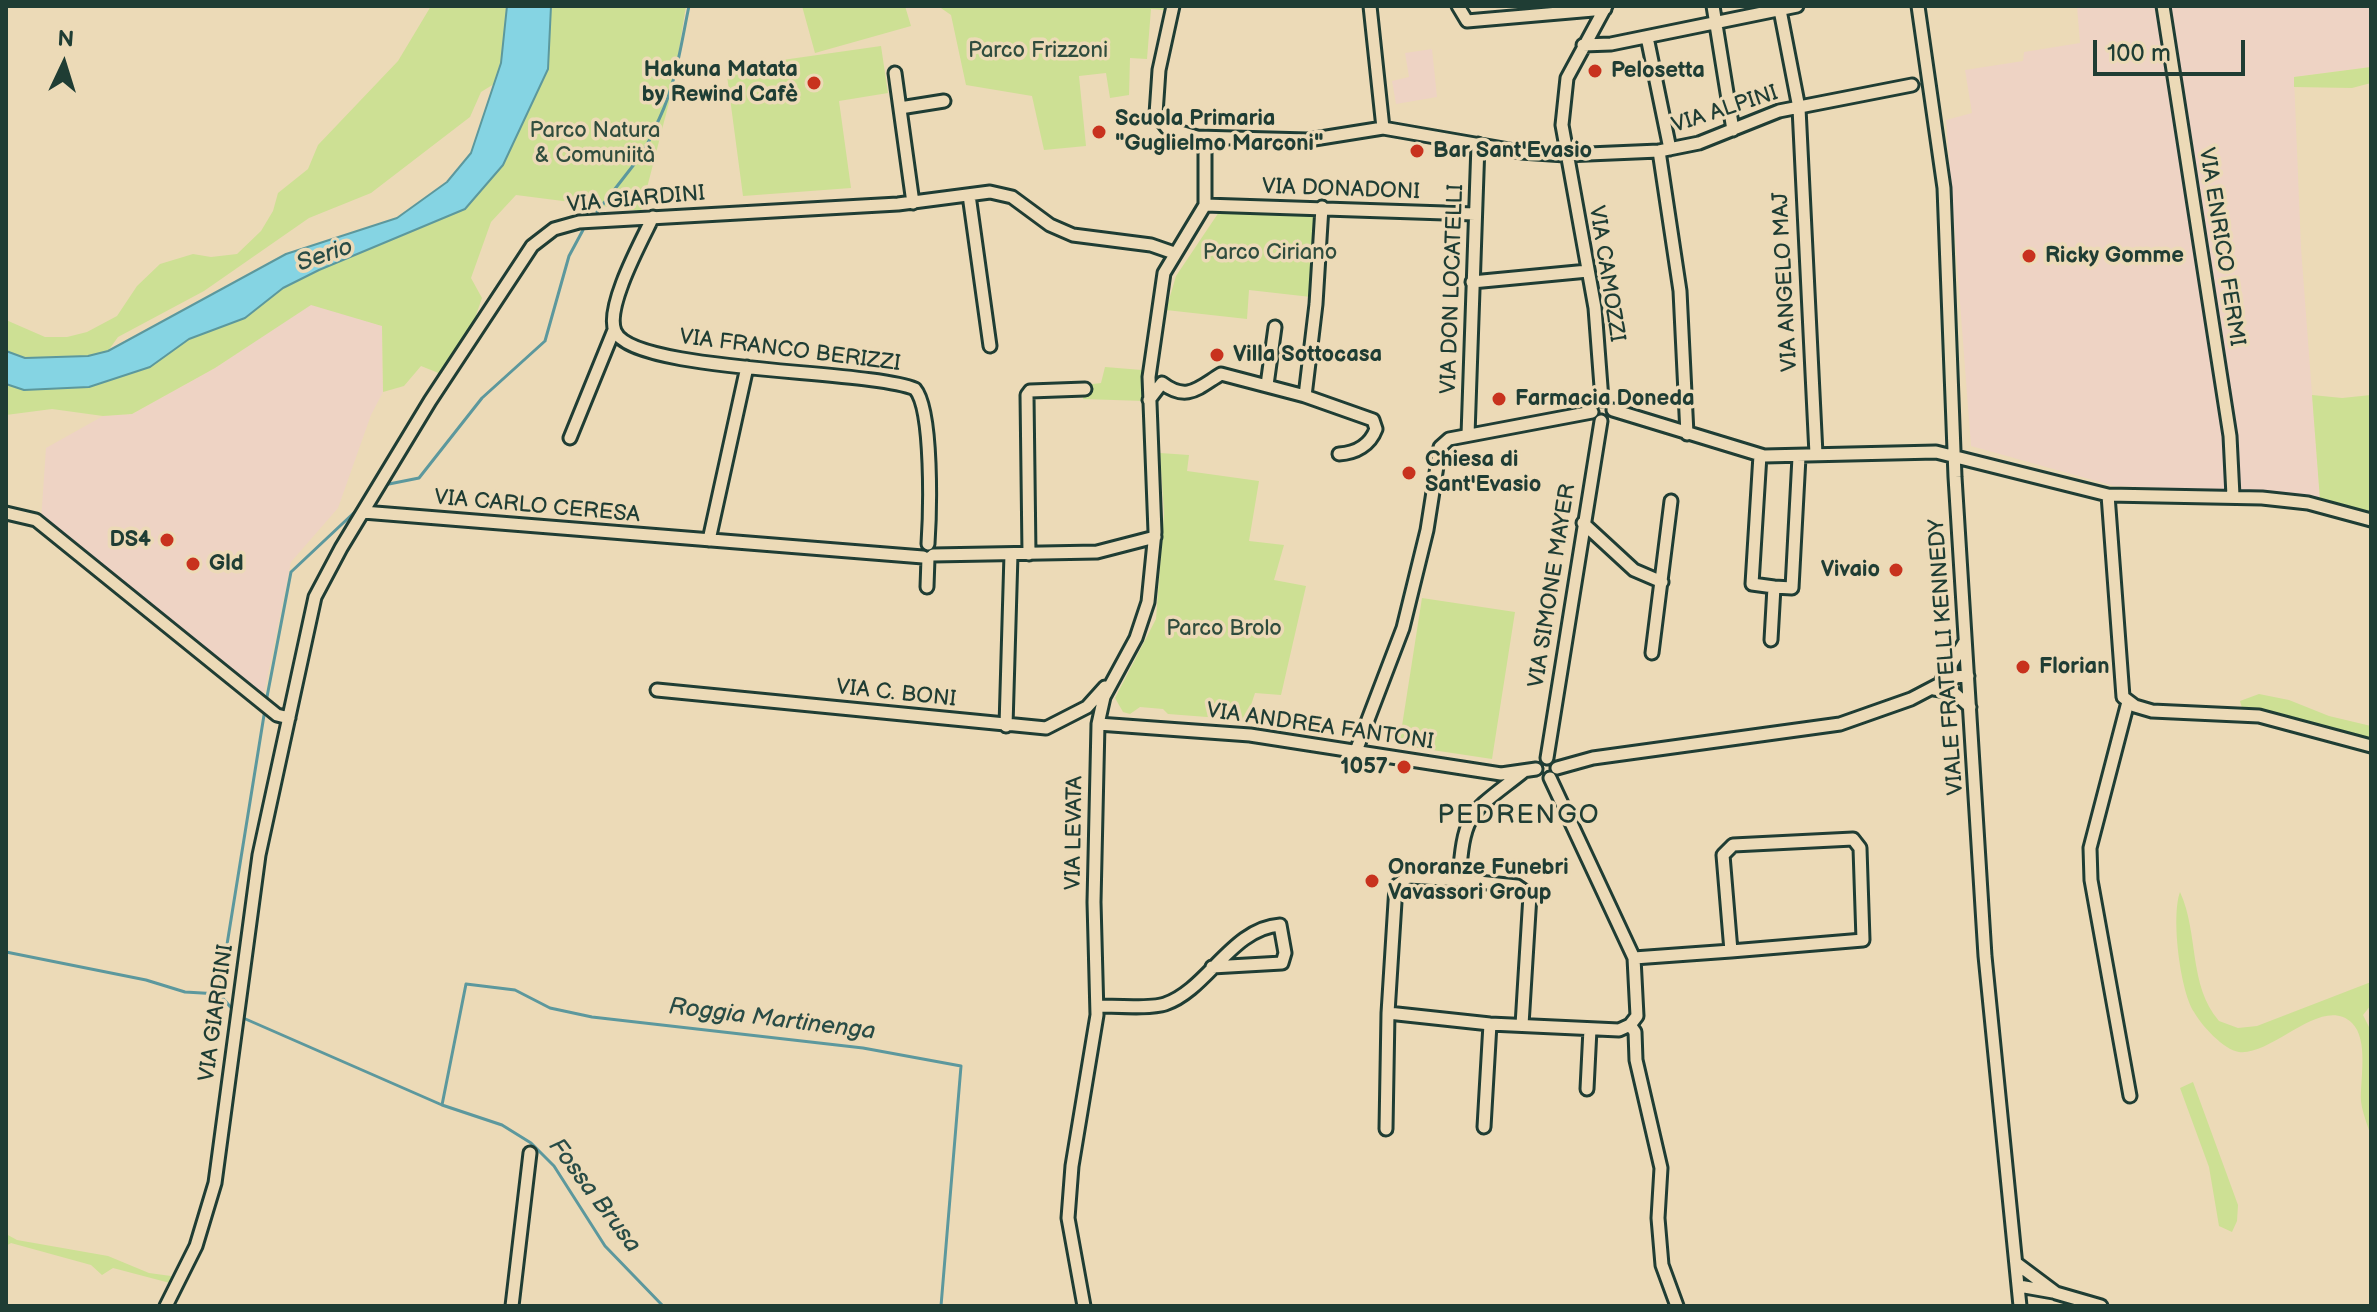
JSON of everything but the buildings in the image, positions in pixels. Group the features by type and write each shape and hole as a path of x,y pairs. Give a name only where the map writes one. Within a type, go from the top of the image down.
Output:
{"street":[{"path":"1173,6 1155,99 1159,121 1174,132 1197,137 1205,149 1205,205"},
{"path":"1713,6 1733,130"},
{"path":"1583,45 1647,37 1797,6"},
{"name":"VIALE FRATELLI KENNEDY","path":"1918,6 1944,188 1954,454 1985,956 2020,1306"},
{"name":"VIA ENRICO FERMI","path":"2163,6 2230,436 2233,496"},
{"path":"1371,7 1383,128"},
{"path":"1458,7 1467,21 1605,8"},
{"name":"VIA CAMOZZI","path":"1602,400 1595,308 1565,155 1565,87 1583,45 1605,8"},
{"name":"VIA ANGELO MAJ","path":"1780,10 1799,108 1816,454"},
{"path":"1647,37 1680,291 1687,434"},
{"path":"895,73 913,203"},
{"name":"VIA ALPINI","path":"1197,137 1308,140 1383,128 1565,155 1664,150 1699,143 1779,111 1912,85"},
{"path":"900,108 944,101"},
{"name":"VIA DON LOCATELLI","path":"1468,435 1478,144"},
{"name":"VIA GIARDINI","path":"166,1306 196,1246 215,1183 259,855 283,716 315,597 430,401 532,246 565,225 653,217 913,203 990,192 1012,197 1050,225 1073,235 1151,245 1174,253"},
{"path":"969,195 990,346"},
{"name":"VIA DONADONI","path":"1205,205 1475,214"},
{"name":"VIA LEVATA","path":"1084,1306 1070,1235 1069,1192 1097,1006 1094,902 1098,724 1113,677 1144,619 1155,537 1149,369 1164,273 1205,205"},
{"path":"1305,396 1316,304 1322,207"},
{"path":"570,438 614,330 615,305 653,217"},
{"path":"1472,282 1588,271"},
{"path":"1267,385 1275,327"},
{"name":"VIA FRANCO BERIZZI","path":"614,330 621,340 670,356 911,386 919,392 928,454 927,551"},
{"path":"709,540 747,367"},
{"path":"1149,369 1162,383 1183,394 1193,393 1221,374 1305,396 1373,420 1376,429 1371,440 1363,447 1339,454"},
{"path":"1149,400 1162,383"},
{"path":"1029,554 1027,395 1030,391 1085,389"},
{"path":"1356,751 1403,628 1427,530 1438,452 1449,439 1468,435 1597,416 1610,418 1613,410 1610,403 1602,400 1595,404 1597,416"},
{"path":"1613,410 1760,455 1799,457 1877,451 1954,454 2108,495 2233,496 2308,503 2371,520"},
{"name":"VIA SIMONE MAYER","path":"1547,758 1597,416"},
{"path":"1760,455 1752,584 1792,588 1799,457"},
{"path":"2108,495 2121,685 2123,697 2128,702 2152,711 2259,716 2371,746"},
{"path":"1652,653 1671,501"},
{"name":"VIA CARLO CERESA","path":"363,512 909,553 1097,552 1155,537"},
{"path":"6,513 36,520 257,699 283,716"},
{"path":"1583,523 1634,570 1662,582"},
{"path":"927,551 927,587"},
{"path":"1006,726 1011,554"},
{"path":"1771,640 1774,587"},
{"path":"1934,689 1956,662 1966,636"},
{"path":"1530,770 1542,778 1593,758 1840,724 1934,689 1953,677 1968,676"},
{"name":"VIA C. BONI","path":"657,690 1006,726 1057,725 1087,707 1113,677"},
{"path":"1934,689 1953,692 1970,707"},
{"path":"2128,702 2090,848 2091,880 2130,1096"},
{"name":"VIA ANDREA FANTONI","path":"1098,724 1250,735 1501,774 1530,770"},
{"path":"1388,1013 1490,1024 1619,1030 1630,1025 1637,1016 1634,958 1554,773 1554,761 1547,758 1538,762 1465,824 1459,880"},
{"path":"1634,958 1731,951 1863,940 1860,848 1853,839 1733,845 1723,855 1731,951"},
{"path":"1386,1129 1388,1013 1396,886 1408,877 1459,880 1517,886 1530,895 1522,1025"},
{"path":"1097,1006 1164,1005 1212,967 1265,926 1280,925 1285,953 1282,963 1212,967"},
{"path":"1484,1127 1490,1024"},
{"path":"1630,1025 1635,1032 1636,1060 1661,1168 1658,1218 1662,1265 1677,1306"},
{"path":"1587,1089 1590,1029"},
{"path":"512,1306 530,1153"},
{"path":"2016,1263 2056,1293"},
{"path":"2019,1286 2028,1285 2101,1306"}],"shaded area":[{"path":"2077,6 2371,6 2371,67 2294,77 2301,248 2320,500 2243,491 2114,486 1971,446 1946,120 1972,113 1965,70 2023,61 2024,52 2080,43"},
{"path":"1432,49 1437,97 1396,104 1392,81 1409,77 1405,53"},
{"path":"311,304 382,326 383,392 371,415 338,508 291,562 264,694 41,521 46,448 103,416 132,414 215,368"}],"green space":[{"path":"431,6 507,6 501,63 494,84 481,92 470,117 371,193 309,218 204,291 118,337 108,351 88,356 25,358 6,351 6,320 45,337 67,337 87,332 117,316 137,286 160,264 193,254 211,257 237,254 261,231 273,211 278,193 308,169 318,145 398,61"},
{"name":"Parco Natura & Comuniità","path":"551,6 686,6 673,87 641,211 516,195 491,222 471,278 482,298 474,321 441,374 421,366 404,386 383,392 382,326 311,305 215,368 132,414 103,416 52,409 6,415 6,384 24,390 150,367 189,339 245,318 283,288 465,209 548,70"},
{"path":"802,6 905,6 911,26 815,53"},
{"name":"Parco Frizzoni","path":"938,6 1164,6 1164,10 1151,9 1147,59 1130,58 1129,95 1110,98 1106,73 1079,76 1086,146 1044,150 1032,96 966,85 951,15"},
{"path":"881,46 888,93 839,101 851,188 743,196 726,68"},
{"path":"2371,67 2371,83 2352,88 2294,87 2294,77"},
{"name":"Parco Ciriano","path":"1219,212 1316,214 1311,297 1249,290 1247,319 1166,310 1176,276"},
{"path":"1105,367 1142,370 1144,401 1083,399 1085,385 1101,383"},
{"path":"2312,395 2342,398 2371,395 2371,515 2348,512 2320,500"},
{"name":"Parco Brolo","path":"1160,453 1189,455 1187,471 1259,481 1249,541 1284,545 1274,580 1306,586 1281,695 1255,693 1246,720 1168,714 1163,709 1140,707 1130,714 1123,712 1115,698 1156,619 1164,514"},
{"path":"1422,598 1515,612 1492,759 1399,745"},
{"path":"2259,694 2289,700 2329,716 2371,726 2371,740 2242,708 2240,701"},
{"path":"2180,892 2190,924 2202,991 2219,1021 2238,1028 2257,1026 2371,982 2371,1005 2363,1015 2371,1031 2371,1137 2361,1101 2362,1050 2352,1023 2340,1016 2326,1016 2312,1020 2267,1045 2239,1052 2220,1042 2202,1023 2189,1002 2181,971 2176,918"},
{"path":"2193,1082 2238,1205 2237,1221 2232,1232 2219,1226 2209,1167 2180,1088"},
{"path":"6,1234 17,1240 108,1256 149,1273 171,1276 170,1283 113,1268 102,1275 91,1265 11,1243 6,1246"}],"water":[{"name":"Serio","path":"507,6 551,6 548,69 503,165 465,209 283,288 245,318 189,339 150,367 89,387 24,390 6,384 6,351 25,358 88,356 108,351 286,254 397,218 447,182 471,153 501,63"}],"waterway":[{"path":"653,131 672,86 689,6"},
{"path":"597,212 650,139"},
{"path":"384,485 419,478 482,398 545,341 569,256 583,230"},
{"path":"266,702 291,572 358,509"},
{"path":"235,1012 219,994 265,709"},
{"path":"6,952 146,980 185,992 219,994"},
{"name":"Roggia Martinenga","path":"442,1105 466,984 515,990 550,1008 592,1017 863,1048 961,1066 941,1306"},
{"name":"Fossa Brusa","path":"241,1017 442,1105 502,1125 531,1143 554,1166 605,1246 663,1306"}],"place":[{"name":"Pelosetta","path":"1595,71"},
{"name":"Hakuna Matata by Rewind Cafè","path":"814,83"},
{"name":"Scuola Primaria \"Guglielmo Marconi\"","path":"1099,132"},
{"name":"Bar Sant'Evasio","path":"1417,151"},
{"name":"Ricky Gomme","path":"2029,256"},
{"name":"Villa Sottocasa","path":"1217,355"},
{"name":"Farmacia Doneda","path":"1499,399"},
{"name":"Chiesa di Sant'Evasio","path":"1409,473"},
{"name":"DS4","path":"167,540"},
{"name":"Gld","path":"193,564"},
{"name":"Vivaio","path":"1896,570"},
{"name":"Florian","path":"2023,667"},
{"name":"1057","path":"1404,767"},
{"name":"Onoranze Funebri Vavassori Group","path":"1372,881"}],"district":[{"name":"PEDRENGO","path":"1519,816"}]}
